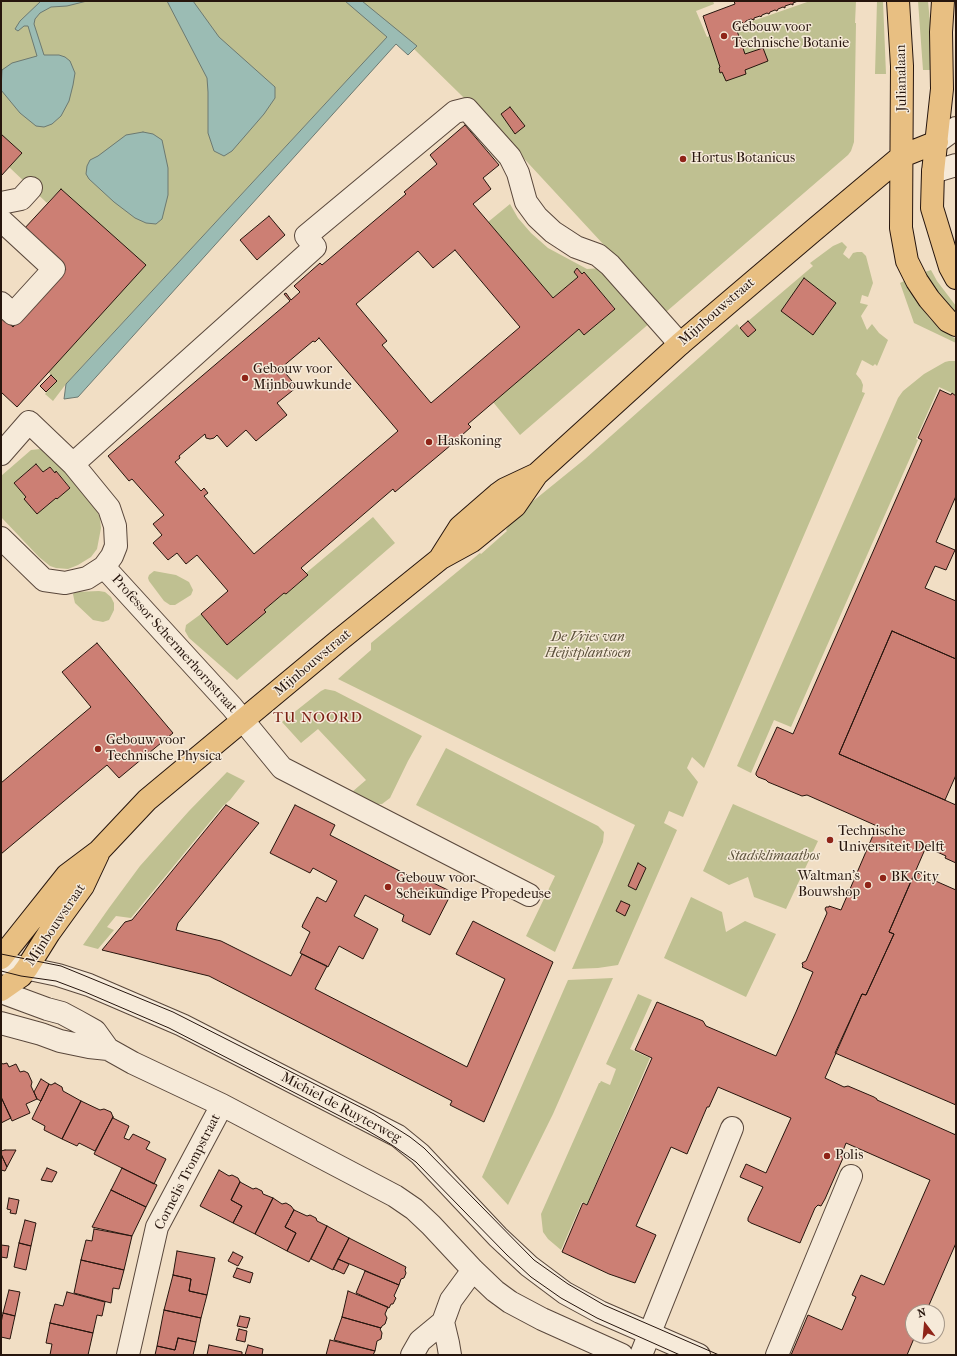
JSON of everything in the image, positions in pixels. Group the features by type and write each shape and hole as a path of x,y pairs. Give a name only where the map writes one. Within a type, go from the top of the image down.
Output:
{"main road":[{"name":"Julianalaan","path":"898,1 902,66 901,228 907,262 917,282 929,299 948,321 956,326"},
{"path":"943,1 941,32 942,90 933,172 932,208 947,259 956,278"},
{"name":"Mijnbouwstraat","path":"1,958 67,875 99,851 147,800 213,744 244,721 337,642 441,558 460,527 505,489 537,474 680,344 902,156 937,142"},
{"path":"902,156 933,172"},
{"name":"Mijnbouwstraat","path":"1,991 21,976 27,968 49,932 83,886 99,851"}],"street":[{"path":"952,1 956,5"},
{"path":"73,464 315,247 306,236 455,112 466,109 510,157 518,173 526,202 537,217 553,232 576,247 598,255 610,265 680,344"},
{"path":"937,142 956,128"},
{"path":"933,172 956,165"},
{"path":"1,203 20,199 31,188"},
{"path":"1,220 54,269 13,314 1,303"},
{"path":"1,454 29,422 73,464 109,508 115,526 116,546 112,556 104,567 86,578 65,583 44,580 1,538"},
{"name":"Professor Schermerhornstraat","path":"104,567 244,721 282,768 529,895"},
{"name":"Michiel de Ruyterweg","path":"1,963 58,974 89,985 182,1025 398,1136 420,1154 498,1237 529,1266 565,1293 600,1312 699,1355"},
{"path":"1,991 77,1021 95,1032 108,1049"},
{"path":"1,1022 60,1041 108,1049 133,1063 222,1105 395,1196 414,1209 473,1270 496,1291 526,1311 622,1355"},
{"name":"Cornelis Trompstraat","path":"128,1355 157,1227 222,1105"},
{"path":"641,1355 732,1128"},
{"path":"777,1355 851,1176"},
{"path":"412,1355 420,1341 443,1322 451,1300 473,1270"},
{"path":"443,1322 450,1355"}],"green space":[{"path":"1,1 713,1 714,4 696,11 707,37 810,1 856,1 854,142 848,155 666,312 504,137 397,33 339,89 66,384 53,401 45,394 57,381 48,372 145,265 61,189 47,203 9,167 22,153 1,134"},
{"path":"877,1 883,1 886,74 875,74"},
{"path":"918,1 928,1 933,70 923,70"},
{"path":"510,204 518,218 531,233 548,248 587,269 602,268 651,322 520,435 493,402 579,329 584,334 615,308 584,273 582,274 577,268 574,272 578,277 553,298 488,222"},
{"name":"De Vries van Heijstplantsoen","path":"842,242 847,247 843,254 849,259 853,253 857,252 862,252 866,256 873,283 868,297 862,295 860,303 868,305 861,316 867,330 872,324 879,333 888,340 877,366 875,364 873,366 862,360 856,374 863,385 862,392 865,393 704,768 692,757 687,768 698,782 683,817 669,811 664,823 677,830 618,965 598,968 572,969 635,825 338,679 371,650 371,643 480,553 481,554 507,531 506,530 508,527 506,523 585,459 737,324 740,328 813,266 810,263 833,246"},
{"path":"931,270 937,281 956,306 956,318 922,273"},
{"path":"906,280 916,300 930,319 956,339 956,343 914,323 900,283"},
{"path":"949,361 956,361 956,395 939,387 916,439 918,440 791,727 774,720 751,773 737,766 898,398 903,391 924,374"},
{"path":"40,449 48,453 94,504 100,518 101,528 97,549 91,557 68,569 50,566 39,557 1,517 1,476 31,450","holes":["36,464 43,472 50,467 55,473 57,472 70,487 57,499 26,497 14,483"]},
{"path":"373,517 395,543 237,680 189,638 185,631 186,625 201,614 227,644 266,612 264,610 284,593 286,594 307,576 306,573"},
{"path":"154,571 176,575 189,582 193,590 191,595 175,605 170,605 164,601 149,581 149,575"},
{"path":"75,592 105,592 111,597 114,603 114,610 109,620 103,622 93,620 75,603 73,594"},
{"path":"325,689 335,691 422,736 390,798 382,804 375,804 352,792 366,780 318,729 301,743 282,722"},
{"path":"446,748 598,826 604,832 603,842 555,952 526,936 555,876 416,805"},
{"path":"227,772 245,781 230,800 223,806 131,918 116,916 107,927 114,930 98,949 83,945 140,866 189,811"},
{"name":"Stadsklimaatbos","path":"733,804 818,841 786,909 754,897 748,877 729,885 703,871"},
{"path":"691,897 722,912 726,932 745,921 776,934 746,997 664,958"},
{"path":"613,978 553,1114 508,1205 482,1177 568,980"},
{"path":"638,994 652,1000 630,1049 650,1058 587,1204 582,1202 561,1250 548,1239 543,1232 541,1214 599,1083 601,1081 610,1085 616,1069 606,1064"}],"water":[{"path":"41,1 87,1 67,6 51,7 40,13 35,19 34,24 44,55 59,55 65,57 70,61 75,73 69,101 61,116 52,124 44,127 36,126 20,113 1,90 2,70 12,63 37,56 28,26 24,26 18,31 15,29 20,21"},
{"path":"167,1 193,1 219,37 275,87 275,98 264,114 232,151 224,156 214,151 208,133 207,78"},
{"path":"345,1 362,1 417,46 408,55 396,44 78,397 64,399 66,384 387,37"},
{"path":"143,132 153,134 162,140 168,168 168,195 162,219 156,224 146,223 135,218 114,202 89,179 86,174 87,166 90,160 98,156 126,135"}],"building":[{"name":"Gebouw voor Technische Botanie","path":"734,1 798,1 793,3 793,5 791,4 785,6 785,8 783,7 777,11 775,10 769,14 767,13 761,17 754,18 754,20 751,19 746,21 744,24 742,22 735,25 745,54 763,48 768,61 745,70 746,74 726,81 722,72 720,73 720,67 703,16 735,4"},
{"path":"510,107 525,126 515,134 501,114"},
{"name":"Gebouw voor Mijnbouwkunde","path":"465,125 499,165 483,178 491,189 473,204 553,298 578,277 574,272 577,268 582,274 584,272 615,309 584,335 579,329 468,424 471,427 451,445 395,492 393,489 301,568 308,575 264,610 266,612 227,645 201,614 228,591 197,555 186,564 177,553 168,560 153,543 162,535 153,524 164,515 132,479 129,481 108,456 290,301 284,294 286,293 291,300 300,292 294,286 320,263 322,265 406,194 404,192 437,164 430,155","holes":["455,250 520,327 431,403 382,345 387,341 356,304 418,251 433,268","319,338 398,431 254,554 204,496 208,493 204,488 201,491 175,462 180,458 179,456 205,434 206,438 210,439 217,435 227,447 246,430 256,441 287,415 277,403 297,387 281,368 313,341 315,342"]},
{"path":"1,134 22,153 1,176"},
{"path":"61,189 146,265 17,407 1,392 1,316 13,327 66,269 23,230"},
{"path":"269,216 285,235 257,260 240,240"},
{"path":"804,278 836,303 813,335 781,311"},
{"path":"748,321 756,330 748,337 740,328"},
{"path":"51,375 57,381 46,392 40,386"},
{"name":"BK City","path":"940,390 951,395 952,393 956,396 956,496 936,542 955,550 946,570 935,566 925,588 956,601 956,659 892,631 839,754 956,805 956,863 945,858 946,856 926,847 889,932 894,934 866,995 862,994 825,1078 844,1087 848,1086 874,1097 877,1100 956,1135 956,1243 929,1304 905,1304 905,1344 912,1344 907,1355 791,1355 808,1315 842,1330 856,1297 852,1295 861,1275 884,1285 930,1180 846,1143 841,1156 843,1156 843,1158 825,1199 821,1206 818,1205 815,1208 800,1243 751,1223 748,1221 748,1218 763,1187 740,1177 746,1164 766,1173 791,1118 718,1087 709,1107 707,1107 687,1154 671,1147 636,1226 656,1235 635,1283 609,1274 562,1252 583,1203 587,1205 652,1058 635,1050 657,1002 703,1021 706,1026 776,1056 813,972 802,967 802,963 806,961 827,913 825,909 829,906 841,910 877,826 807,795 802,796 768,782 758,777 756,773 777,727 793,734 922,440 918,438"},
{"path":"36,464 43,472 50,467 55,473 56,471 70,488 37,514 24,499 26,497 14,483"},
{"path":"892,631 956,659 956,775 945,800 839,754"},
{"name":"Gebouw voor Technische Physica","path":"97,643 173,733 119,778 107,765 1,854 1,783 91,707 62,672"},
{"path":"226,805 259,823 178,923 176,930 221,941 291,976 302,954 327,966 315,989 467,1067 505,979 456,954 473,921 553,962 484,1122 450,1105 452,1101 209,976 102,950 125,922 132,920"},
{"name":"Gebouw voor Scheikundige Propedeuse","path":"295,805 335,825 330,835 421,882 423,878 452,892 430,935 402,921 404,915 365,895 354,916 378,929 363,959 339,946 328,967 300,953 310,932 302,927 303,924 317,897 326,902 337,881 313,868 310,873 270,853"},
{"path":"638,863 646,868 636,890 628,886"},
{"path":"915,872 956,890 956,1105 835,1053 862,994 866,995 894,934 889,932"},
{"path":"621,901 630,905 625,916 616,911"},
{"path":"1,1063 7,1063 9,1067 16,1064 20,1072 24,1071 28,1073 32,1082 31,1086 37,1099 26,1104 30,1113 12,1121 1,1097"},
{"path":"41,1079 49,1084 41,1101 37,1099 34,1092"},
{"path":"55,1083 62,1087 63,1091 81,1101 62,1139 44,1130 45,1126 32,1119 49,1084 51,1085"},
{"path":"1,1097 11,1118 1,1123"},
{"path":"81,1101 100,1110 104,1109 111,1112 113,1117 95,1151 79,1143 77,1146 62,1139"},
{"path":"113,1117 129,1126 124,1138 129,1140 133,1134 150,1142 146,1149 166,1159 154,1184 94,1154"},
{"path":"16,1150 7,1167 1,1154 1,1151"},
{"path":"1,1154 7,1167 5,1171 1,1170"},
{"path":"47,1168 57,1172 52,1182 41,1180"},
{"path":"122,1168 157,1185 146,1207 111,1190"},
{"path":"219,1170 229,1176 232,1175 238,1178 240,1182 231,1200 242,1206 233,1223 200,1206"},
{"path":"240,1182 253,1189 256,1188 262,1191 263,1194 273,1198 255,1234 233,1223 242,1206 231,1200"},
{"path":"111,1190 146,1207 132,1236 92,1227"},
{"path":"9,1198 19,1200 16,1214 10,1213 11,1210 7,1209"},
{"path":"273,1198 282,1204 286,1203 294,1210 285,1227 296,1233 287,1251 255,1234"},
{"path":"294,1210 307,1216 310,1215 316,1218 317,1221 327,1226 309,1262 287,1251 296,1233 285,1227"},
{"path":"25,1220 36,1223 31,1246 19,1243"},
{"path":"327,1226 349,1238 333,1270 311,1259"},
{"path":"94,1229 132,1236 124,1270 81,1260 86,1240 92,1241"},
{"path":"349,1238 406,1267 406,1273 404,1278 401,1279 399,1285 338,1259"},
{"path":"19,1243 31,1246 26,1270 14,1267"},
{"path":"1,1245 9,1246 7,1258 1,1257"},
{"path":"177,1251 215,1258 207,1295 189,1291 191,1279 173,1275"},
{"path":"233,1252 243,1257 238,1266 228,1261"},
{"path":"338,1259 349,1264 344,1274 333,1269"},
{"path":"81,1260 124,1270 119,1289 113,1288 111,1303 74,1293"},
{"path":"237,1268 253,1273 250,1283 233,1277"},
{"path":"365,1271 399,1285 394,1296 396,1298 389,1308 356,1293"},
{"path":"173,1275 191,1279 189,1291 207,1295 201,1318 164,1310"},
{"path":"9,1290 20,1292 15,1316 3,1313"},
{"path":"348,1291 388,1307 385,1314 387,1318 385,1324 381,1328 342,1317"},
{"path":"67,1292 105,1302 102,1316 97,1315 93,1333 50,1323 55,1304 63,1306"},
{"path":"164,1310 201,1318 196,1342 178,1338 175,1350 157,1346"},
{"path":"3,1313 15,1316 10,1339 1,1337"},
{"path":"240,1316 250,1318 247,1328 237,1326"},
{"path":"342,1317 381,1328 381,1339 377,1341 375,1351 334,1340"},
{"path":"50,1323 93,1333 88,1355 50,1355 52,1344 46,1343"},
{"path":"239,1329 247,1331 245,1342 236,1340"},
{"path":"178,1338 196,1342 193,1355 155,1355 157,1346 175,1350"},
{"path":"330,1340 375,1351 373,1355 326,1355"},
{"path":"209,1345 242,1352 242,1355 207,1355"},
{"path":"248,1345 263,1349 262,1355 245,1355"}],"tram line":[{"path":"1,954 61,966 173,1012 374,1114 410,1137 424,1148 534,1260 568,1284 604,1305 719,1355"},
{"path":"1,971 21,976 56,981 169,1028 365,1129 392,1145 416,1162 507,1255 531,1277 561,1298 597,1318 680,1355"}],"place":[{"name":"Gebouw voor Technische Botanie","path":"724,36"},
{"name":"Hortus Botanicus","path":"683,159"},
{"name":"Gebouw voor Mijnbouwkunde","path":"245,378"},
{"name":"Haskoning","path":"429,442"},
{"name":"Gebouw voor Technische Physica","path":"98,749"},
{"name":"Technische Universiteit Delft","path":"830,840"},
{"name":"BK City","path":"883,878"},
{"name":"Waltman's Bouwshop","path":"868,885"},
{"name":"Gebouw voor Scheikundige Propedeuse","path":"388,887"},
{"name":"Polis","path":"827,1156"}],"district":[{"name":"TU NOORD","path":"318,718"}]}
